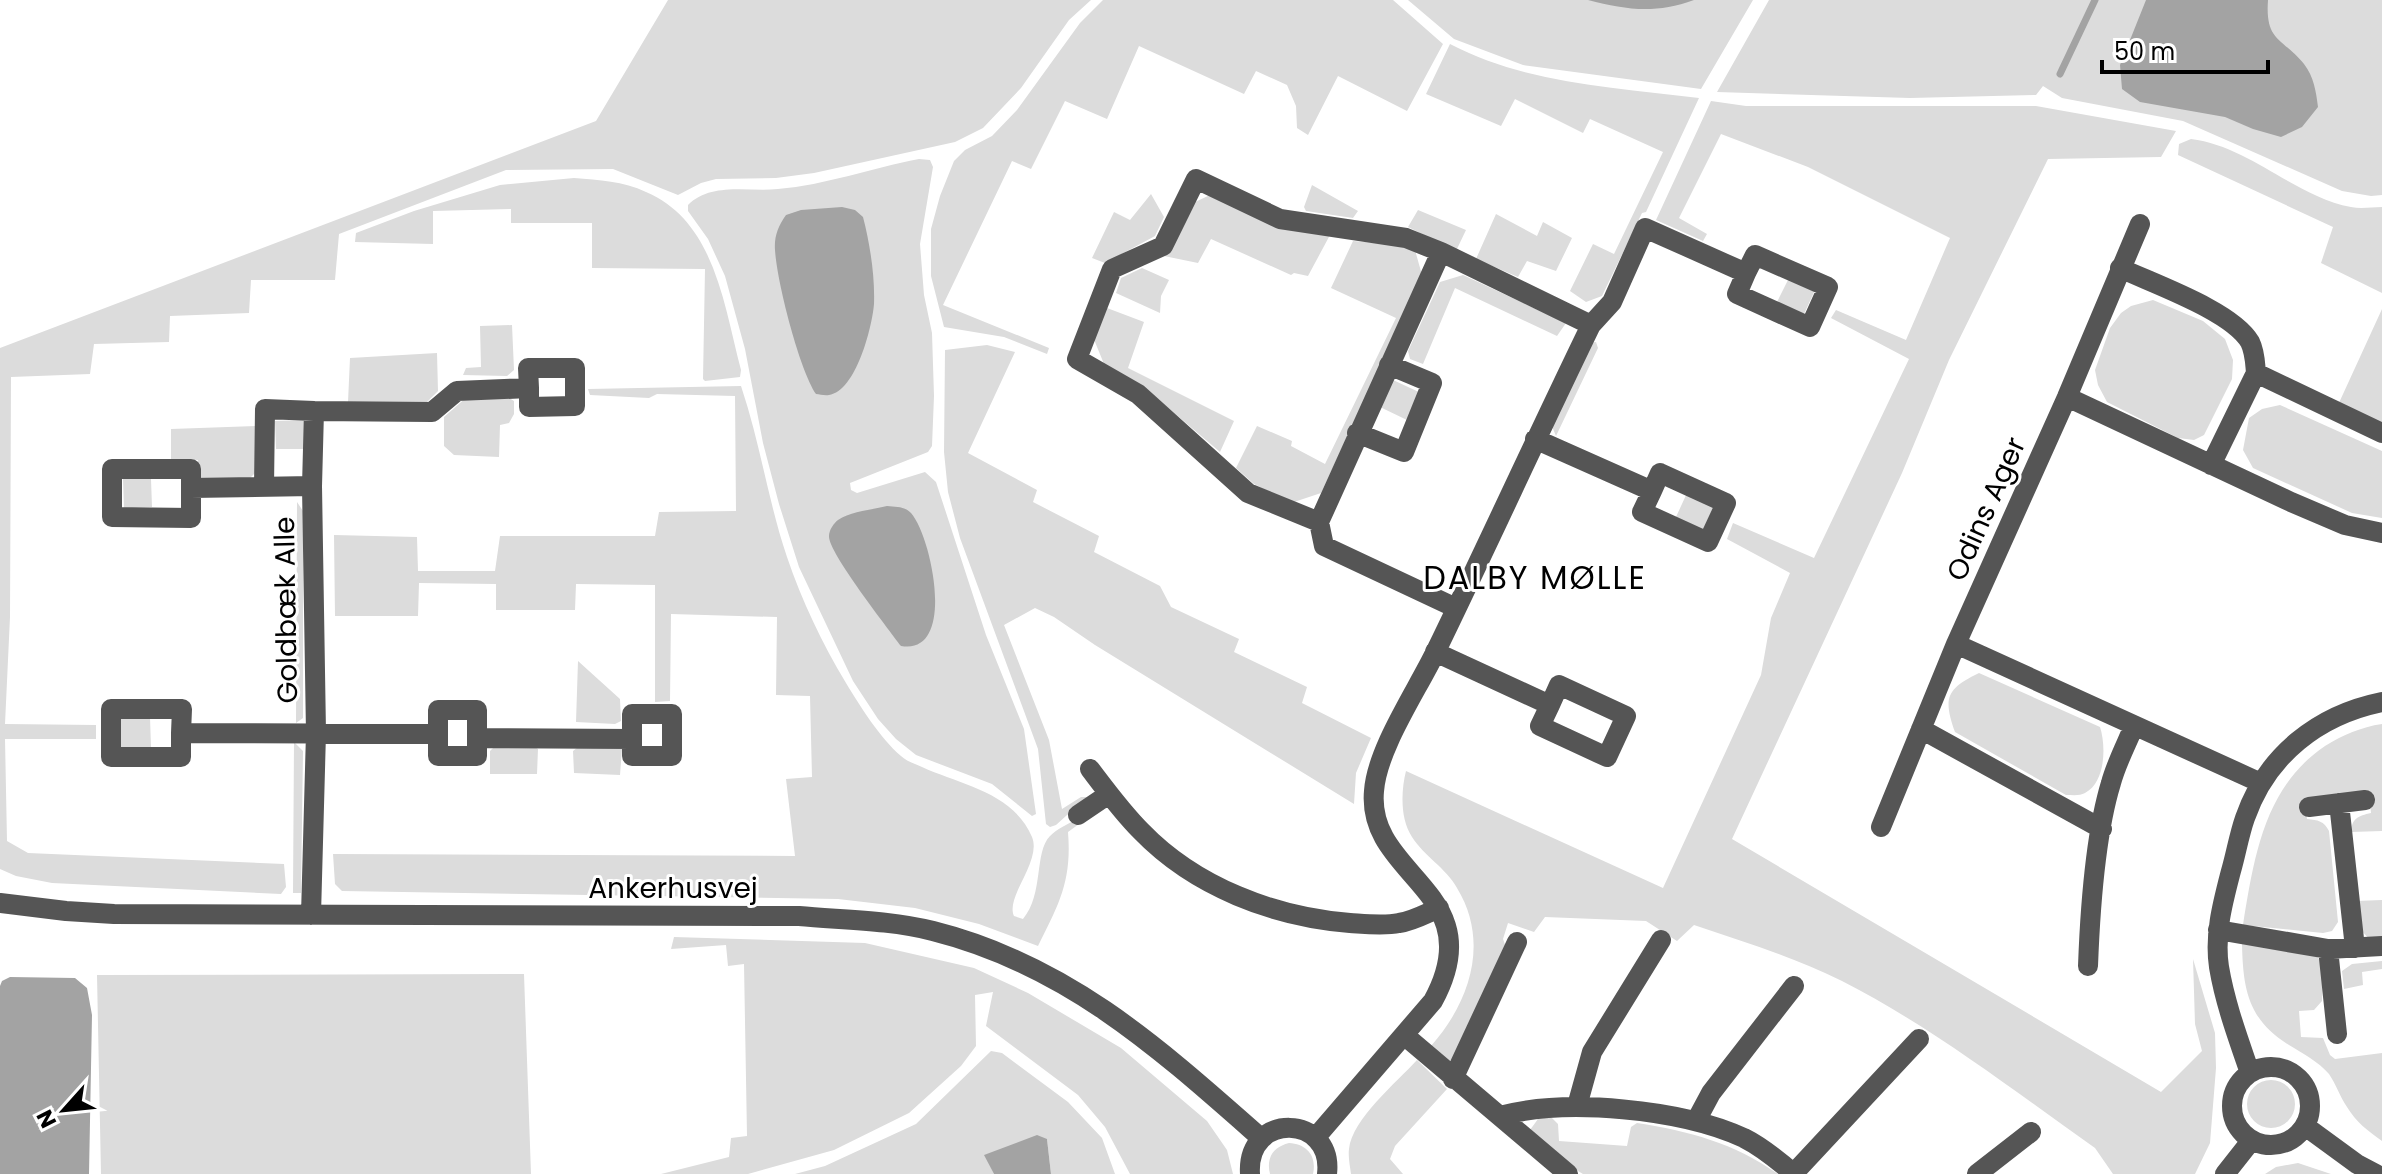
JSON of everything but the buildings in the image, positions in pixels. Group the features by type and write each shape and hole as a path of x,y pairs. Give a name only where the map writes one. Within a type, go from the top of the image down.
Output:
{"street":[{"path":"1319,522 1248,493 1138,394 1077,359 1112,269 1163,246 1196,179 1280,219 1406,238 1591,325"},
{"name":"Odins Ager","path":"1881,827 1956,644 2067,397 2140,224"},
{"path":"1316,1137 1433,1001 1444,982 1449,951 1447,927 1423,884 1384,840 1373,794 1377,767 1591,325 1612,302 1645,228 1746,273"},
{"path":"1441,252 1319,522 1324,546 1456,608"},
{"path":"2120,268 2222,315 2238,326 2250,341 2256,373 2211,465"},
{"path":"1357,433 1404,452 1432,383 1389,365"},
{"path":"2256,373 2382,433"},
{"name":"Goldbæk Alle","path":"264,487 265,409 432,412 457,391 529,388"},
{"path":"2067,397 2345,525 2382,533"},
{"name":"Goldbæk Alle","path":"311,915 316,733 312,486 314,411"},
{"path":"1535,439 1652,491"},
{"path":"112,469 191,469 191,488 191,518 112,517 112,469"},
{"name":"Goldbæk Alle","path":"191,488 312,486"},
{"path":"1956,644 2261,783"},
{"path":"1435,652 1550,705"},
{"path":"2250,1073 2219,966 2218,930 2245,818 2261,783 2279,757 2302,736 2329,718 2359,706 2382,702"},
{"path":"438,710 477,710 477,756 438,756 438,734 438,710"},
{"path":"2088,966 2089,928 2110,784 2134,726"},
{"path":"1921,729 2102,829"},
{"name":"Goldbæk Alle","path":"181,733 438,734"},
{"path":"477,738 632,739"},
{"path":"1090,769 1142,833 1179,863 1224,891 1263,906 1315,920 1369,925 1401,923 1439,908"},
{"path":"1078,815 1109,794"},
{"path":"2309,807 2365,800"},
{"path":"2339,803 2355,948"},
{"name":"Ankerhusvej","path":"0,894 10,904 114,914 799,916 884,923 933,931 992,950 1047,973 1104,1008 1174,1061 1261,1138"},
{"path":"2218,930 2328,949 2382,946"},
{"path":"1577,1106 1592,1052 1661,940"},
{"path":"1453,1079 1517,942"},
{"path":"2328,949 2337,1034"},
{"path":"1696,1121 1711,1093 1794,986"},
{"path":"1404,1035 1568,1174"},
{"path":"1500,1116 1522,1110 1577,1106 1696,1121 1744,1138 1794,1174 1919,1039"},
{"path":"2262,1068 2288,1070 2306,1089 2310,1101 2305,1126 2297,1136 2275,1146 2251,1141 2242,1134 2231,1113 2235,1090 2250,1073 2262,1068"},
{"path":"2305,1126 2376,1174"},
{"path":"1250,1174 1249,1160 1261,1138 1274,1130 1289,1127 1303,1129 1316,1137 1324,1149 1327,1174"},
{"path":"1977,1174 2031,1132"},
{"path":"2225,1174 2251,1141"}],"shaded area":[{"path":"668,0 1091,0 1069,20 1021,88 983,128 955,142 814,173 776,178 716,179 678,195 613,169 506,170 339,234 335,280 251,280 249,313 170,316 169,342 94,344 90,374 11,377 10,617 5,724 96,725 96,739 5,739 7,841 28,853 284,864 286,887 281,894 52,883 16,876 0,869 0,348 596,121"},
{"path":"1103,0 1393,0 1443,44 1407,111 1338,76 1308,135 1297,128 1296,106 1287,85 1256,71 1244,94 1139,46 1107,119 1065,101 1031,169 1012,161 943,305 1049,348 1047,354 1004,337 944,327 931,276 931,229 954,161 965,150 992,136 1017,110 1080,23"},
{"path":"1408,0 1753,0 1701,89 1523,65 1454,39"},
{"path":"1588,0 1694,0 1641,9"},
{"path":"1769,0 2382,0 2382,195 2342,191 2183,121 2062,98 2043,86 2036,95 1910,98 1717,92"},
{"path":"2146,0 2268,0 2272,32 2307,69 2318,107 2302,127 2281,137 2225,117 2140,102 2122,89 2120,65"},
{"path":"1450,44 1509,68 1540,76 1699,98 1646,212 1642,213 1602,296 1586,302 1570,291 1593,244 1614,254 1663,152 1590,119 1583,133 1515,99 1501,126 1426,94"},
{"path":"1711,101 1746,106 2036,106 2176,131 2161,157 2048,159 1949,360 1902,473 1732,839 2161,1092 2202,1051 2195,1024 2193,959 2215,1033 2216,1068 2210,1143 2195,1174 2113,1174 2095,1148 1908,1018 1824,972 1694,925 1677,941 1646,921 1545,917 1534,932 1508,923 1503,939 1508,953 1454,1059 1448,1061 1431,1046 1445,1029 1465,991 1474,950 1467,908 1457,888 1408,830 1403,805 1406,771 1663,888 1761,675 1771,618 1790,573 1727,539 1733,523 1814,558 1909,359 1831,318 1836,310 1906,340 1950,238 1808,167 1721,134 1679,218 1707,234 1703,241 1656,220"},
{"path":"2191,139 2232,151 2330,201 2355,208 2382,207 2382,293 2321,263 2333,227 2178,155 2179,144"},
{"path":"919,159 930,160 933,167 920,244 924,295 932,333 932,446 928,452 850,483 851,490 857,493 925,472 936,482 986,635 1024,729 1036,814 1032,816 992,784 916,755 878,719 853,681 799,567 779,504 763,443 745,349 725,276 708,239 688,211 688,205 708,193 796,187"},
{"path":"574,178 637,188 669,205 688,223 702,244 722,293 741,370 740,377 703,379 705,269 592,268 592,223 511,223 511,209 433,211 433,244 355,242 356,233 414,211 500,185"},
{"path":"1312,185 1358,211 1353,218 1306,211 1304,207"},
{"path":"1151,194 1164,217 1155,236 1105,263 1092,258 1114,212 1130,220"},
{"path":"1210,195 1330,235 1308,276 1291,275 1211,239 1198,263 1164,256 1193,203"},
{"path":"842,207 855,210 863,217 872,260 874,304 870,328 855,371 839,391 824,395 816,394 809,382 796,345 780,282 775,241 786,215 801,210"},
{"path":"1418,210 1466,230 1456,251 1408,227"},
{"path":"1496,214 1537,236 1543,222 1572,238 1556,271 1527,261 1518,277 1476,259"},
{"path":"1353,241 1415,250 1422,275 1321,493 1291,503 1254,484 1236,468 1257,426 1292,441 1291,446 1325,464 1396,318 1331,288"},
{"path":"1142,268 1169,280 1161,296 1160,313 1116,293 1121,278"},
{"path":"1463,275 1566,323 1557,336 1455,288 1423,364 1410,359 1408,351 1440,282"},
{"path":"1789,278 1815,290 1804,314 1777,302"},
{"path":"2153,300 2203,321 2225,339 2233,360 2232,379 2204,435 2194,440 2178,438 2107,402 2098,385 2095,370 2110,328 2121,313 2131,306"},
{"path":"1107,308 1144,322 1128,368 1234,421 1220,452 1146,389 1104,364 1093,337"},
{"path":"2382,309 2382,425 2338,405"},
{"path":"512,325 514,370 507,376 463,375 466,368 481,367 480,326"},
{"path":"1596,342 1598,348 1556,436 1551,424 1590,343"},
{"path":"987,345 1015,352 968,453 1037,490 1033,502 1099,536 1094,552 1160,586 1171,607 1239,639 1234,652 1307,687 1302,703 1371,738 1356,773 1354,804 1035,608 1004,625 1049,740 1062,809 1081,797 1087,797 1056,825 1050,827 1046,824 1038,749 960,538 948,492 944,452 945,350"},
{"path":"437,353 438,391 425,404 348,402 350,358"},
{"path":"1393,380 1421,393 1407,420 1380,407"},
{"path":"741,386 780,536 793,573 821,637 858,702 878,731 903,758 999,800 1023,822 1032,837 1032,857 1014,899 1014,916 1023,919 1030,909 1045,843 1056,831 1077,819 1079,824 1068,832 1066,879 1038,946 979,924 915,908 838,899 342,891 335,884 333,854 795,856 786,779 812,777 810,696 776,695 777,617 671,614 670,701 655,702 655,585 576,584 575,610 496,610 496,584 419,583 418,616 335,616 334,535 417,537 418,571 495,571 500,536 655,536 659,512 736,511 735,396 657,394 649,398 590,395 588,389"},
{"path":"468,396 506,396 514,401 514,414 509,423 500,425 499,457 454,455 444,446 444,417"},
{"path":"2280,405 2382,451 2382,518 2352,513 2253,468 2243,450 2249,418 2262,409"},
{"path":"305,420 305,449 276,449 275,421"},
{"path":"258,426 255,473 248,480 202,481 197,476 198,460 171,459 171,429"},
{"path":"123,479 151,479 152,507 124,508"},
{"path":"1687,493 1714,505 1703,530 1676,517"},
{"path":"297,502 303,511 303,718 296,723"},
{"path":"887,506 903,508 911,513 919,526 932,568 934,615 929,633 918,644 901,646 831,545 830,531 838,520"},
{"path":"578,661 620,699 621,721 615,724 576,722"},
{"path":"1979,673 2100,727 2103,763 2092,788 2081,795 2066,795 1955,732 1949,711 1950,696 1960,684"},
{"path":"121,716 150,717 151,748 121,747"},
{"path":"2382,724 2382,831 2351,832 2356,818 2371,813 2369,793 2304,800 2307,819 2320,822 2329,831 2338,922 2332,931 2323,933 2243,925 2265,826 2288,782 2304,763 2325,746 2352,732"},
{"path":"294,742 303,751 301,893 293,893"},
{"path":"497,744 530,744 538,749 537,774 490,774 490,751"},
{"path":"582,744 619,744 622,749 620,775 574,773 573,751"},
{"path":"2382,900 2382,942 2371,941 2361,930 2356,901"},
{"path":"674,937 865,943 974,968 1028,993 1121,1048 1207,1121 1227,1150 1233,1174 1130,1174 1105,1127 1078,1095 986,1026 993,992 975,995 976,1046 961,1066 909,1113 834,1150 748,1174 661,1174 729,1157 731,1138 747,1136 744,964 728,966 726,945 671,949"},
{"path":"2242,944 2314,953 2323,964 2322,1001 2314,1010 2299,1011 2301,1037 2323,1038 2335,1059 2382,1053 2382,1141 2354,1117 2325,1070 2275,1035 2256,1014 2246,989"},
{"path":"2382,961 2382,969 2362,972 2363,985 2344,989 2342,971 2352,964"},
{"path":"524,974 531,1174 101,1174 97,975"},
{"path":"10,977 75,978 87,988 92,1015 89,1174 0,1174 0,986"},
{"path":"991,1051 1002,1053 1068,1102 1102,1138 1115,1174 1051,1174 1047,1139 985,1155 994,1174 795,1174 825,1166 916,1124"},
{"path":"1417,1060 1447,1089 1395,1146 1390,1159 1403,1174 1351,1174 1349,1149 1358,1126"},
{"path":"2271,1080 2288,1087 2295,1104 2288,1121 2271,1128 2254,1121 2247,1104 2254,1087"},
{"path":"1551,1117 1558,1124 1559,1141 1627,1146 1631,1127 1637,1123 1675,1130 1728,1146 1778,1174 1583,1174 1558,1159 1530,1130 1538,1119"},
{"path":"1037,1135 1047,1139 1051,1174 994,1174 984,1155"},
{"path":"1289,1143 1309,1152 1313,1174 1270,1174 1272,1154"},
{"path":"2298,1163 2331,1174 2265,1174 2276,1167"}],"waterway":[{"path":"2060,74 2095,0"}],"district":[{"name":"DALBY MØLLE","path":"1535,577"}]}
